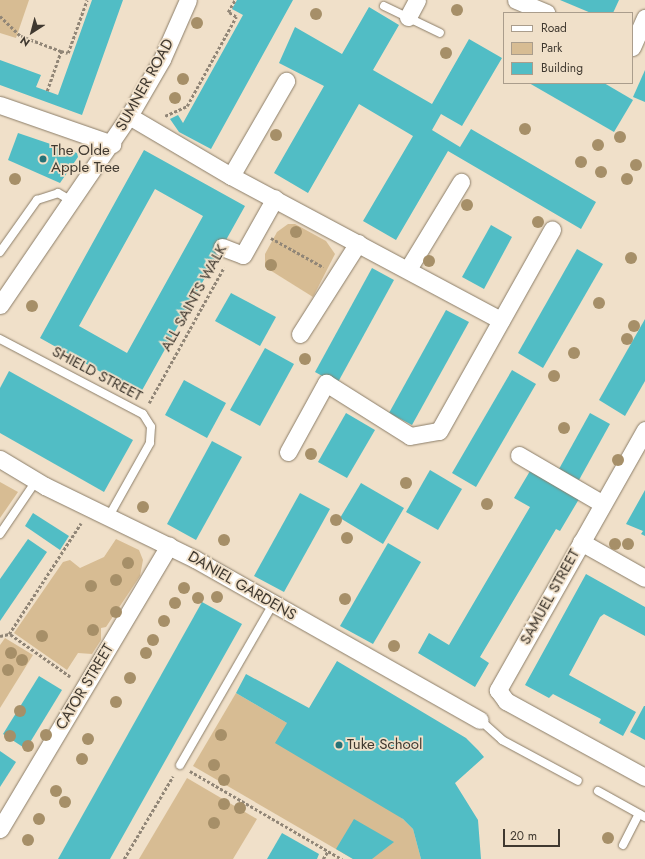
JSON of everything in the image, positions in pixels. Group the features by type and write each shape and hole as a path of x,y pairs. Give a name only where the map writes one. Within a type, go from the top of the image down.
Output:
{"street":[{"name":"SUMNER ROAD","path":"0,305 112,144 162,59 188,0"},
{"path":"408,17 417,0"},
{"path":"516,0 544,12"},
{"path":"633,45 645,18"},
{"path":"231,176 286,80"},
{"path":"0,105 112,144"},
{"path":"129,116 231,176 275,198 501,320"},
{"path":"408,269 461,182"},
{"path":"227,250 243,256 275,198"},
{"path":"288,452 326,383 410,436 439,431 552,230"},
{"path":"300,334 339,276 358,243"},
{"name":"SAMUEL STREET","path":"645,430 498,690 506,701 645,777"},
{"path":"519,456 603,504"},
{"name":"DANIEL GARDENS","path":"0,459 36,481 169,545 480,720"},
{"path":"581,542 645,578"},
{"name":"CATOR STREET","path":"0,829 86,687 169,545"}],"lane":[{"path":"384,6 440,33"},
{"path":"0,252 37,200 58,193 72,201"},
{"name":"SHIELD STREET","path":"0,339 143,414 151,427 150,443 108,516"},
{"path":"0,534 36,481"},
{"path":"180,765 273,604"},
{"path":"480,720 502,740 578,781"},
{"path":"598,791 642,815 623,845"}],"path":[{"path":"0,16 21,36 68,53 87,0"},
{"path":"155,132 164,116 188,106 236,17 228,12 235,0"},
{"path":"47,91 61,50"},
{"path":"257,230 339,276"},
{"name":"ALL SAINTS WALK","path":"143,414 227,250"},
{"path":"0,636 9,634 91,508"},
{"path":"9,634 86,687"},
{"path":"124,859 180,765 342,859"},
{"path":"323,859 328,851"}],"green space":[{"path":"0,0 29,0 16,38 0,33"},
{"path":"288,224 295,224 326,241 335,254 313,297 265,267 265,254 277,232"},
{"path":"0,482 18,492 0,518"},
{"path":"116,539 139,550 143,560 140,576 106,627 101,628 101,640 92,654 78,653 67,670 14,633 63,562 70,560 80,568 104,557"},
{"path":"5,638 33,655 0,708 0,645"},
{"path":"236,693 287,723 403,819 413,829 421,859 353,859 193,766"},
{"path":"187,778 257,819 233,859 139,859"}],"building":[{"path":"92,0 123,0 82,115 0,85 0,60 41,75 36,87 58,95"},
{"path":"237,0 293,0 211,149 179,132 170,119 178,115 183,123 243,15 232,9"},
{"path":"560,0 619,0 613,12 589,12"},
{"path":"369,7 399,25 373,70 432,104 469,39 502,58 462,126 441,114 432,130 460,147 471,129 596,202 581,229 448,151 396,240 363,221 413,136 359,104 308,193 274,173 324,86 279,63 295,27 342,54"},
{"path":"645,70 645,102 633,97"},
{"path":"531,84 606,84 633,100 614,132"},
{"name":"The Olde Apple Tree","path":"18,133 77,153 78,157 60,183 8,160"},
{"path":"144,150 245,206 140,394 40,338","holes":["155,189 203,216 127,353 79,326"]},
{"path":"491,225 512,237 484,289 462,277"},
{"path":"577,249 603,264 543,368 518,353"},
{"path":"372,268 394,280 337,384 315,372"},
{"path":"231,293 276,317 260,346 215,321"},
{"path":"446,310 469,322 412,425 389,413"},
{"path":"645,319 645,381 625,416 599,400"},
{"path":"265,348 294,364 260,426 230,410"},
{"path":"512,370 536,384 476,487 452,473"},
{"path":"9,371 133,440 104,492 0,433 0,388"},
{"path":"184,380 226,403 207,438 165,415"},
{"path":"346,413 375,430 347,478 318,462"},
{"path":"590,413 610,424 579,480 559,469"},
{"path":"212,441 242,457 196,540 167,524"},
{"path":"430,470 462,489 438,530 406,512"},
{"path":"530,471 579,499 560,531 556,529 480,657 489,663 475,687 418,653 429,633 449,645 530,507 514,498"},
{"path":"361,483 404,508 383,544 340,518"},
{"path":"645,490 645,536 641,534 643,531 626,524"},
{"path":"300,493 330,509 284,592 254,576"},
{"path":"33,513 69,536 60,550 25,526"},
{"path":"28,539 47,552 0,621 0,579"},
{"path":"388,543 421,562 373,644 340,626"},
{"path":"586,574 645,607 645,636 604,614 600,617 569,675 636,712 623,736 599,723 601,719 553,694 549,698 525,685"},
{"path":"202,602 242,624 110,859 58,859"},
{"path":"337,661 466,738 484,757 455,783 478,820 481,859 421,859 413,829 403,819 275,743 287,723 236,693 246,674 309,708"},
{"path":"39,676 62,690 26,749 3,734"},
{"path":"645,706 645,740 630,732"},
{"path":"0,751 16,762 0,787"},
{"path":"354,819 394,842 372,859 353,859 336,849"},
{"path":"282,833 319,854 317,859 267,859"}],"place":[{"name":"The Olde Apple Tree","path":"43,159"},
{"name":"Tuke School","path":"339,745"}]}
